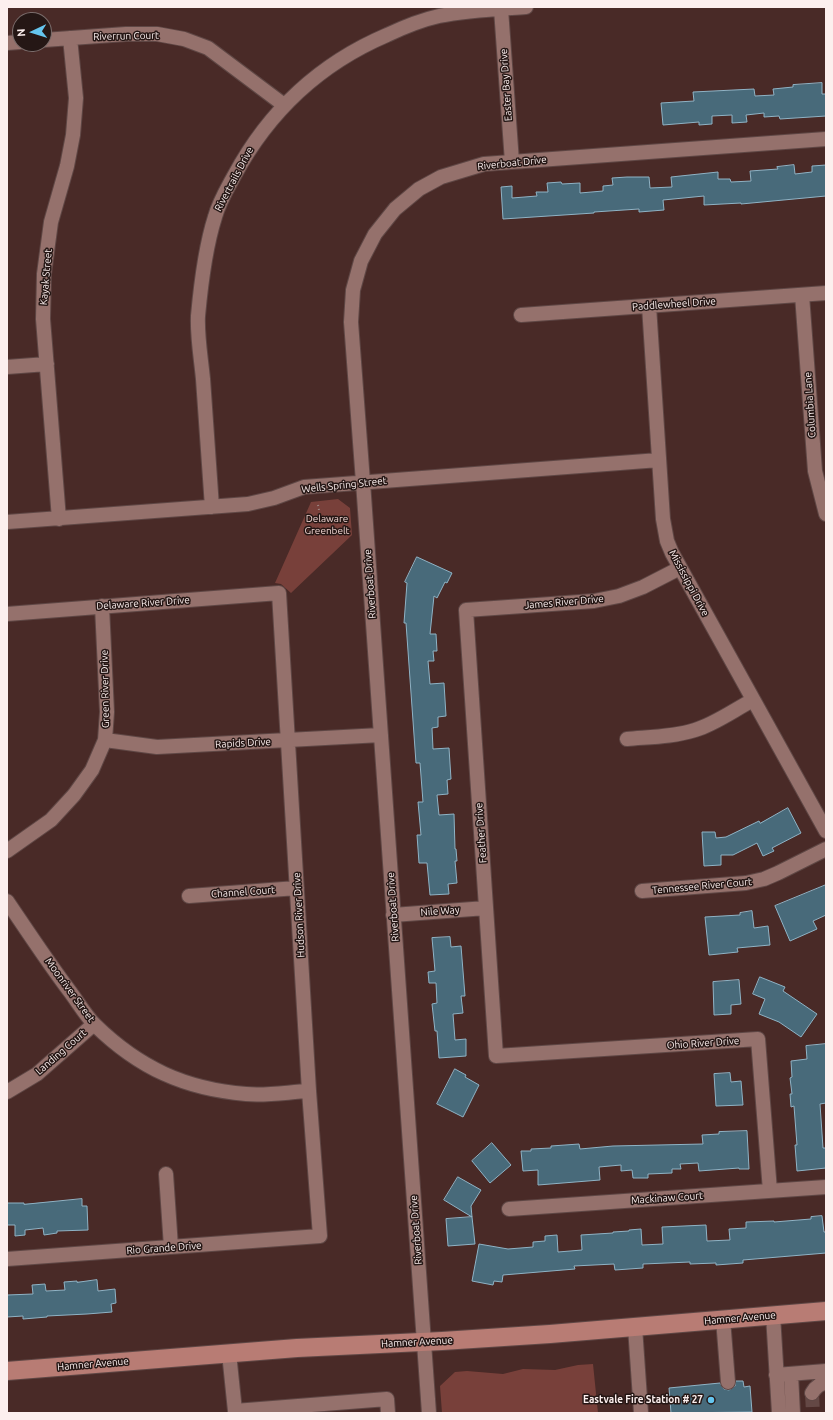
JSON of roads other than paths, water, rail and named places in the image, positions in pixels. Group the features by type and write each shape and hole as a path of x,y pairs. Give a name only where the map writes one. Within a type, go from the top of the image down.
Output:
{"main road":[{"name":"Hamner Avenue","path":"7,1371 297,1348 424,1342 635,1327 826,1311"}],"street":[{"name":"Rivertrails Drive","path":"212,507 198,318 202,277 215,216 227,189 252,145 284,105 314,78 338,60 372,41 410,25 439,16 470,11 526,7"},
{"name":"Easter Bay Drive","path":"501,9 512,162"},
{"name":"Riverrun Court","path":"52,39 126,34 157,34 184,39 208,48 284,105"},
{"name":"Kayak Street","path":"58,519 43,319 44,274 51,222 68,166 73,135 76,98 70,38"},
{"name":"Riverboat Drive","path":"429,1413 351,322 353,290 361,261 375,234 395,209 419,189 441,177 468,168 484,164 826,139"},
{"name":"Paddlewheel Drive","path":"521,315 826,293"},
{"name":"Columbia Lane","path":"802,295 815,471 826,514"},
{"name":"Mississippi Drive","path":"649,306 663,519 667,541 680,568 826,831"},
{"path":"7,366 46,364"},
{"name":"Wells Spring Street","path":"7,522 248,504 274,498 304,487 659,460"},
{"name":"James River Drive","path":"466,610 594,601 619,596 643,587 680,568"},
{"name":"Delaware River Drive","path":"7,614 279,593"},
{"name":"Hudson River Drive","path":"279,593 309,1091 320,1236"},
{"name":"Green River Drive","path":"7,851 51,820 74,795 92,770 105,740 107,712 102,606"},
{"name":"Feather Drive","path":"466,610 496,1056"},
{"path":"627,739 670,735 694,730 710,724 753,700"},
{"name":"Rapids Drive","path":"105,740 157,747 381,735"},
{"name":"Tennessee River Court","path":"642,891 746,883 764,879 826,849"},
{"name":"Channel Court","path":"189,896 297,888"},
{"name":"Moonriver Street","path":"7,902 94,1024 120,1047 151,1068 182,1082 213,1090 247,1094 309,1091"},
{"name":"Nile Way","path":"394,915 486,908"},
{"name":"Landing Court","path":"7,1092 37,1074 94,1024"},
{"name":"Ohio River Drive","path":"496,1056 758,1039 770,1191"},
{"path":"166,1174 171,1247"},
{"name":"Mackinaw Court","path":"509,1209 826,1187"},
{"name":"Rio Grande Drive","path":"7,1259 320,1236"},
{"path":"773,1315 779,1413"},
{"path":"723,1319 728,1382"},
{"path":"635,1327 641,1413"},
{"path":"229,1353 235,1411 387,1399 388,1413"},
{"path":"776,1375 826,1371"},
{"path":"790,1374 793,1413"},
{"path":"812,1393 816,1387 826,1383"}],"tunnel":[{"path":"812,1393 813,1413"}],"place":[{"name":"Eastvale Fire Station # 27","path":"711,1400"}],"park label":[{"name":"Delaware Greenbelt","path":"327,524"}]}
